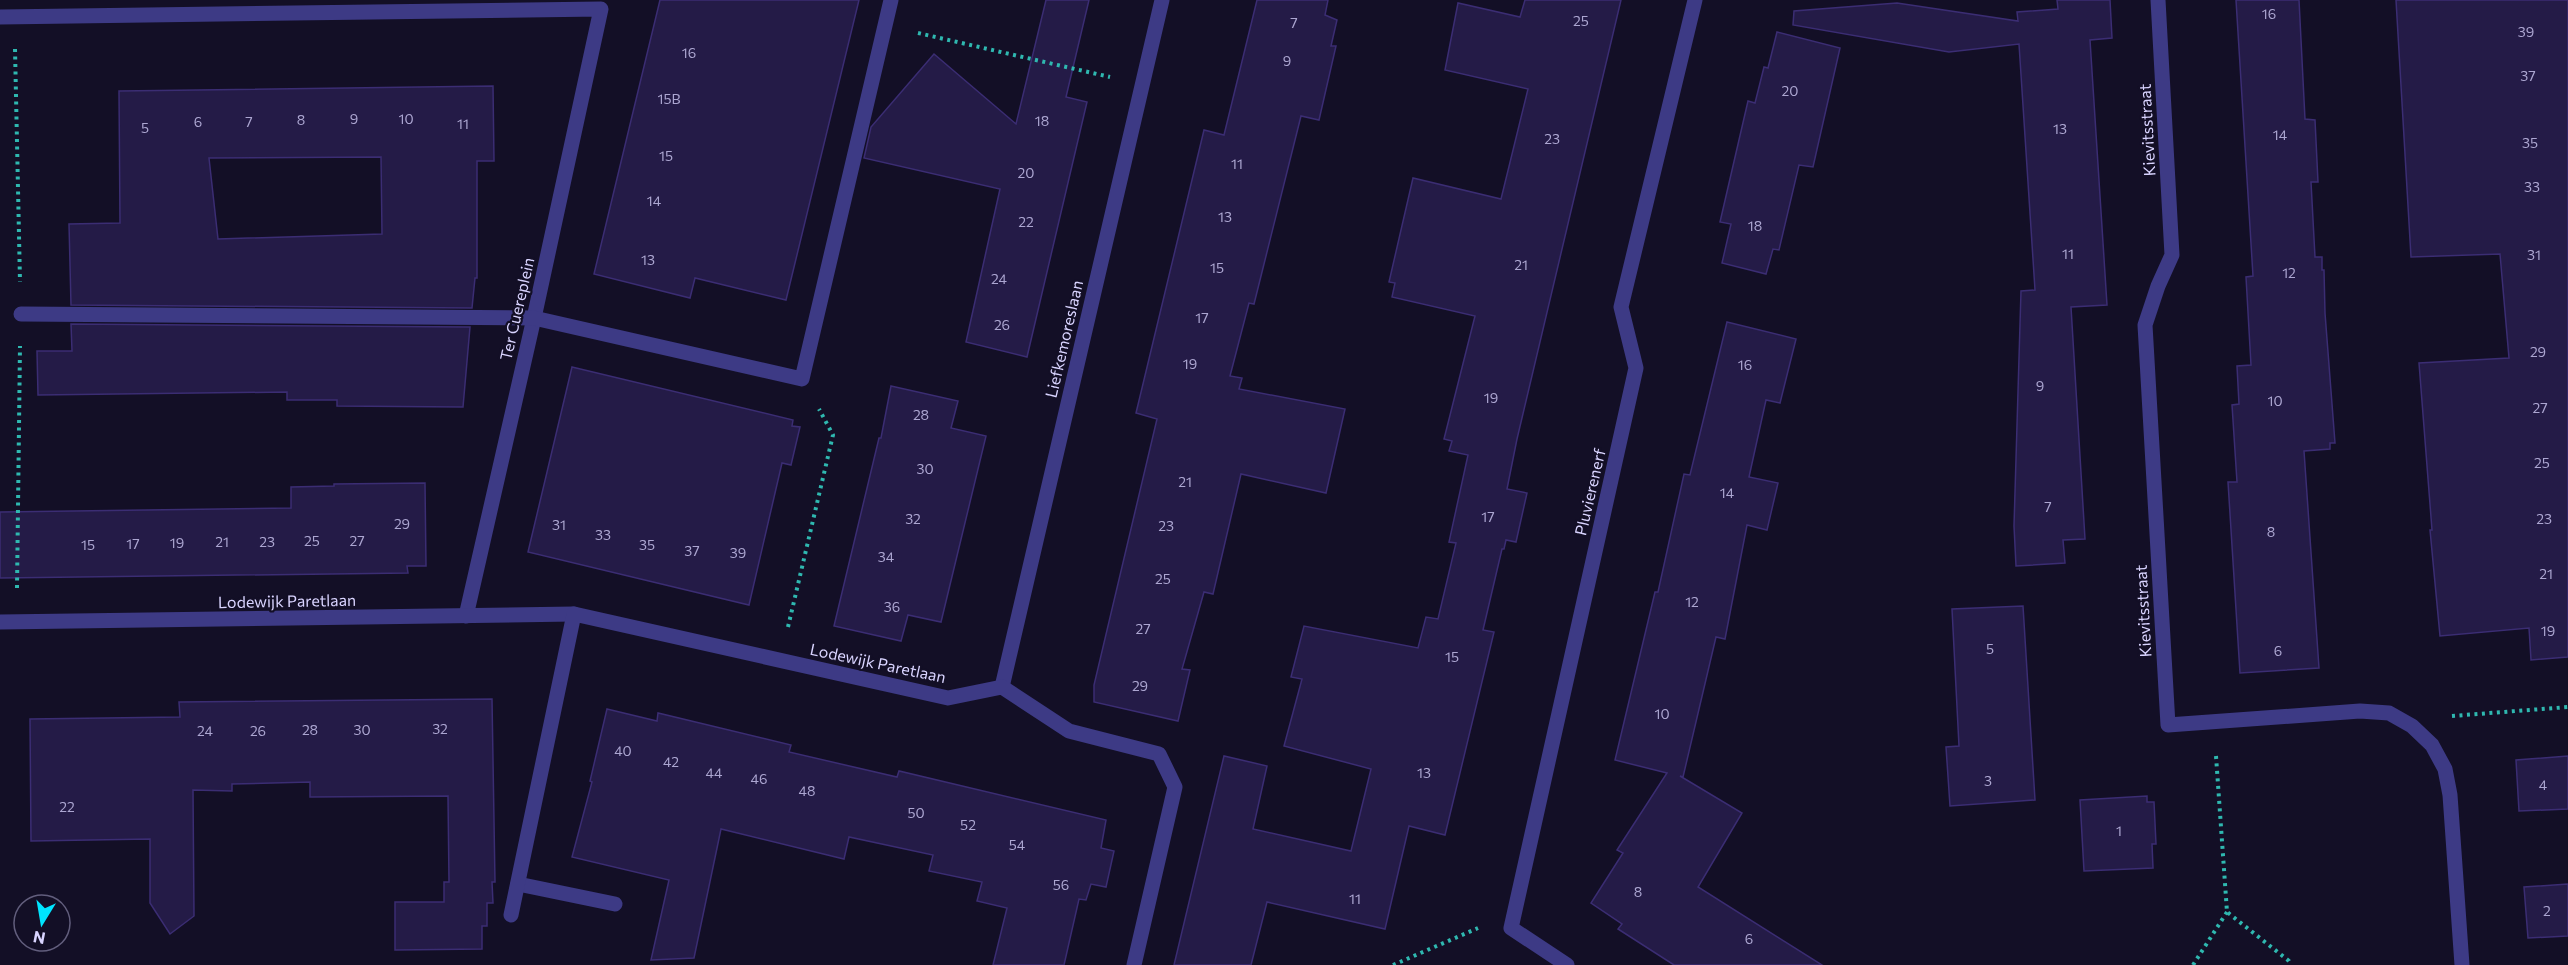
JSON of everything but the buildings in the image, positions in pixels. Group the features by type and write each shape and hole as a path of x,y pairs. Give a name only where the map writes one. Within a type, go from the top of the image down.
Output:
{"street":[{"path":"21,314 534,318 802,379 891,0"},
{"name":"Liefkemoreslaan","path":"1002,687 1162,0"},
{"name":"Pluvierenerf","path":"1514,913 1636,368 1621,307 1695,0"},
{"name":"Kievitsstraat","path":"2158,0 2172,255 2158,286 2145,325 2168,725 2360,711 2389,713 2412,726 2432,745 2445,769 2450,795 2462,965"},
{"name":"Ter Cuereplein","path":"0,17 602,5 466,616"},
{"path":"511,915 574,614"},
{"name":"Lodewijk Paretlaan","path":"0,622 574,614 948,698 1002,687"},
{"path":"1002,687 1069,731 1159,754 1175,787 1134,965"},
{"path":"518,884 615,904"},
{"path":"1514,913 1510,928 1567,965"}],"path":[{"path":"885,26 1142,84"},
{"path":"780,660 833,435 802,379"},
{"path":"2400,720 2568,707"},
{"path":"2193,965 2227,912 2214,722"},
{"path":"2227,912 2289,961 2291,965"},
{"path":"1393,965 1514,913"}]}
